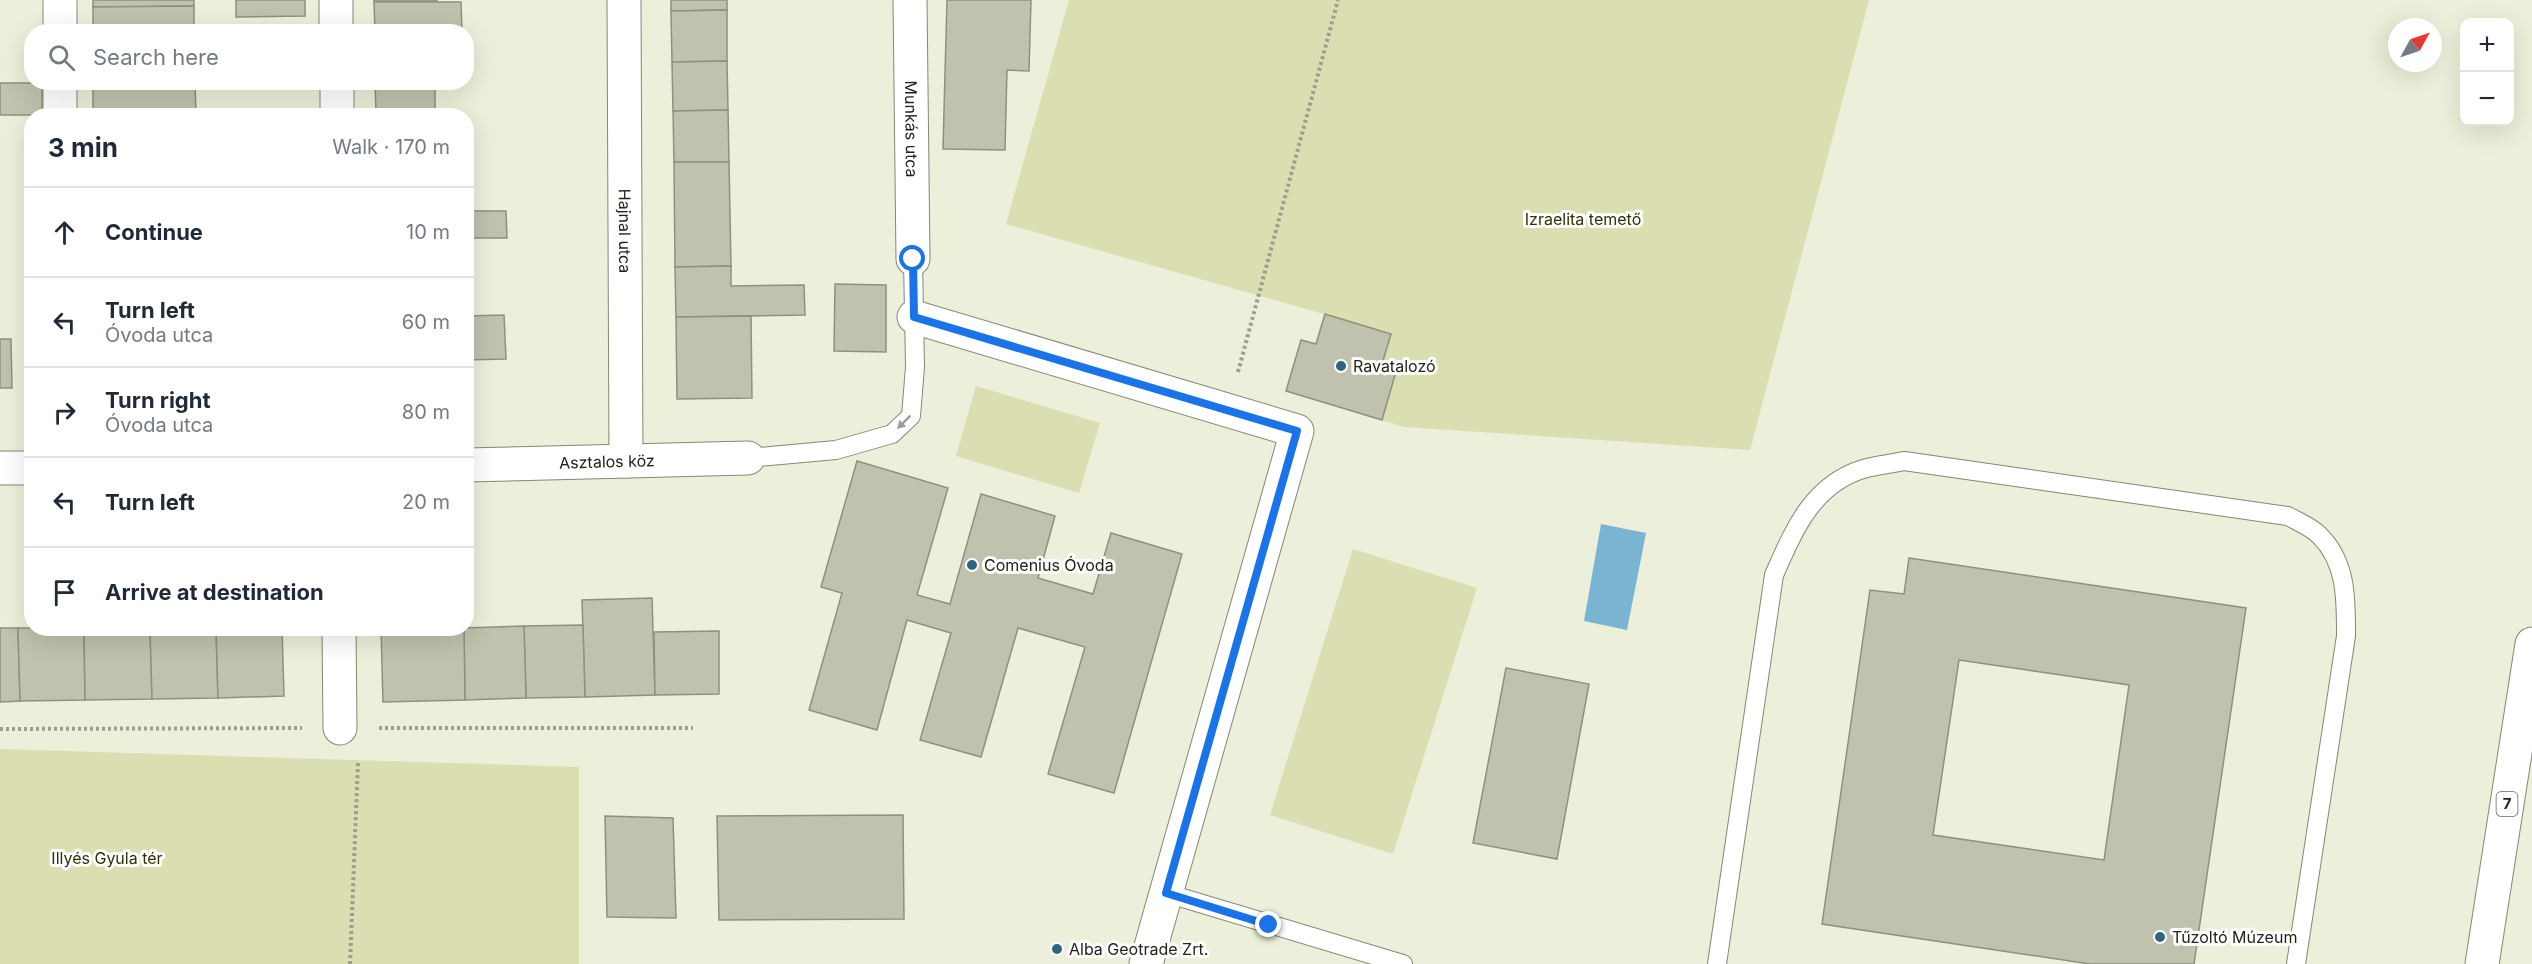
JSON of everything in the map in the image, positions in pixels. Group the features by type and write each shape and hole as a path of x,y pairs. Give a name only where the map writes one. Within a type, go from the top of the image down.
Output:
{"street":[{"path":"60,0 60,24"},
{"path":"336,0 336,24"},
{"name":"Hajnal utca","path":"624,0 626,461"},
{"name":"Munkás utca","path":"910,0 913,259"},
{"path":"60,90 60,108"},
{"path":"337,90 337,108"},
{"path":"914,317 1297,431 1146,964"},
{"name":"Asztalos köz","path":"474,465 748,458"},
{"path":"0,468 24,468"},
{"path":"340,636 349,740"},
{"name":"7","path":"2482,964 2532,644"}],"lane":[{"path":"748,458 836,450 892,434 911,416 915,367 913,259"},
{"path":"1717,964 1774,575 1796,524 1824,490 1862,469 1904,461 2288,516 2319,534 2336,557 2346,595 2346,636 2296,964"},
{"path":"1166,893 1403,964"}],"path":[{"path":"1228,411 1338,0"},
{"path":"349,740 350,964"}],"green space":[{"name":"Izraelita temető","path":"1069,0 1869,0 1750,450 1404,427 1286,391 1301,340 1316,344 1324,314 1006,224"},
{"path":"976,386 1100,423 1079,493 956,456"},
{"path":"1353,549 1477,588 1393,854 1270,815"},
{"name":"Illyés Gyula tér","path":"0,749 579,767 579,964 0,964"}],"water":[{"path":"1601,524 1646,533 1627,630 1584,621"}],"building":[{"path":"93,0 194,0 194,6 93,7"},
{"path":"236,0 305,0 305,16 236,17"},
{"path":"374,0 437,0 437,2 374,2"},
{"path":"671,0 727,0 727,10 671,11"},
{"path":"947,0 1031,0 1029,71 1007,70 1005,150 943,149"},
{"path":"374,2 461,2 462,24 375,24"},
{"path":"194,6 194,24 93,24 93,7"},
{"path":"727,10 727,61 672,62 671,11"},
{"path":"727,61 728,110 673,111 672,62"},
{"path":"0,83 24,83 24,90 42,90 42,108 24,108 24,115 0,115"},
{"path":"93,90 195,90 196,108 93,108"},
{"path":"375,90 435,90 435,108 376,108"},
{"path":"728,110 729,162 674,162 673,111"},
{"path":"674,162 729,162 731,266 675,267"},
{"path":"474,211 506,211 507,238 474,238"},
{"path":"731,266 731,286 804,285 805,315 676,317 675,267"},
{"path":"835,284 886,285 886,352 834,351"},
{"name":"Ravatalozó","path":"1325,314 1391,334 1382,364 1397,368 1382,420 1286,391 1301,340 1316,344"},
{"path":"504,315 506,359 474,360 474,316"},
{"path":"751,316 752,398 677,399 676,317"},
{"path":"0,339 11,339 12,388 0,388"},
{"path":"857,461 948,488 917,595 950,604 981,494 1055,516 1038,578 1093,594 1111,533 1182,554 1114,793 1048,774 1085,647 1018,628 981,757 920,740 951,633 907,620 877,730 809,710 842,593 821,587"},
{"path":"1909,558 2246,608 2194,964 2090,964 1822,924 1870,590 1904,594","holes":["1959,660 2129,685 2104,860 1933,835"]},
{"path":"652,598 655,695 585,697 582,600"},
{"path":"583,625 585,697 526,698 524,626"},
{"path":"524,626 526,698 465,700 464,636 474,636 474,628"},
{"path":"0,628 18,628 20,701 0,702"},
{"path":"18,628 24,628 24,636 84,636 85,700 20,701"},
{"path":"719,631 719,694 655,695 654,632"},
{"path":"84,636 150,636 152,699 85,700"},
{"path":"150,636 216,636 218,698 152,699"},
{"path":"216,636 282,636 284,696 218,698"},
{"path":"381,636 464,636 465,700 383,702"},
{"path":"1506,668 1589,684 1557,859 1473,843"},
{"path":"903,815 904,919 719,920 717,816"},
{"path":"605,816 673,818 676,918 607,917"}],"place":[{"name":"Ravatalozó","path":"1341,366"},
{"name":"Comenius Óvoda","path":"972,565"},
{"name":"Tűzoltó Múzeum","path":"2160,937"},
{"name":"Alba Geotrade Zrt.","path":"1057,949"}],"route":[{"path":"913,259 914,317 1297,431 1166,893 1269,925"}]}
